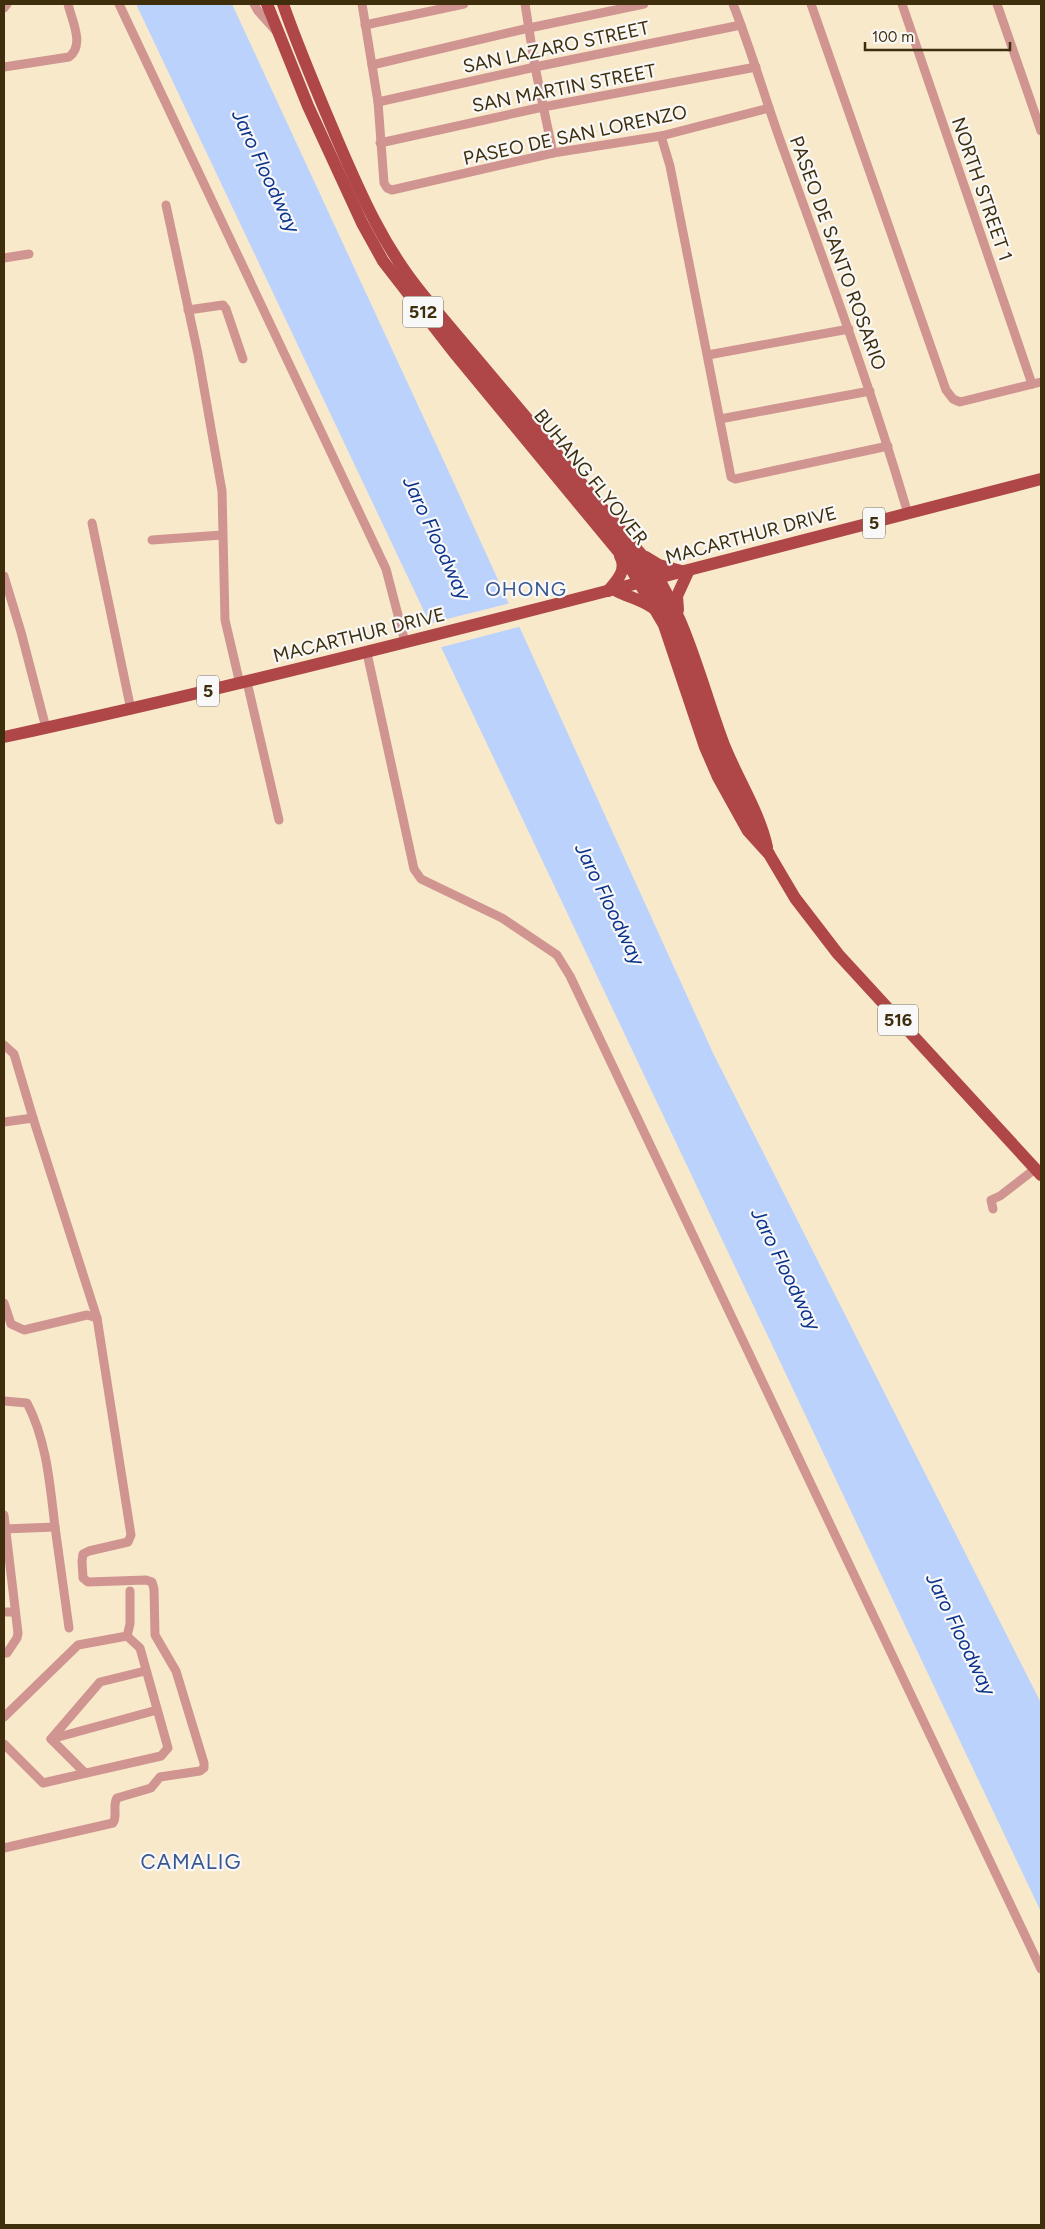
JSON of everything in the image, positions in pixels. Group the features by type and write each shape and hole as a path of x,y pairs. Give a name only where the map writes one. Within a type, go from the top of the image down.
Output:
{"main road":[{"name":"512","path":"267,4 277,34 294,53"},
{"name":"512","path":"283,4 308,106 362,223 383,261 431,313 641,554 659,579"},
{"name":"512","path":"431,313 627,562 639,583"},
{"name":"BUHANG FLYOVER","path":"431,313 632,556 656,589 667,610 722,764 769,854"},
{"name":"MACARTHUR DRIVE","path":"4,737 130,710 367,653 688,572 1041,479"},
{"path":"616,549 622,560 622,569 612,590 645,602 656,610"},
{"path":"641,554 659,564 688,572 677,596 678,612"},
{"name":"516","path":"659,579 678,612 737,777 762,823 769,854"},
{"name":"516","path":"639,583 664,625 694,719 718,777 748,831 769,854 795,898 838,954 1038,1172"}],"street":[{"path":"4,8 7,4"},
{"path":"4,67 69,57 74,53 78,43 68,4"},
{"path":"119,4 386,569 408,642"},
{"path":"254,4 258,12 277,34"},
{"path":"362,4 378,102 380,143"},
{"path":"364,25 464,4"},
{"path":"525,4 535,67 554,153"},
{"path":"372,65 530,28 644,4"},
{"name":"PASEO DE SANTO ROSARIO","path":"733,4 742,25 768,108 849,329 888,446 908,514"},
{"path":"811,4 946,390 953,399 960,402 1036,383"},
{"name":"NORTH STREET 1","path":"902,4 1036,383"},
{"path":"997,4 1041,131"},
{"name":"SAN LAZARO STREET","path":"378,102 535,67 742,25"},
{"name":"SAN MARTIN STREET","path":"380,143 543,107 756,67"},
{"name":"PASEO DE SAN LORENZO","path":"380,143 384,183 387,188 392,190 554,153 662,136 768,108"},
{"path":"662,136 670,166 730,473 735,479 888,446"},
{"path":"166,205 198,354 222,490 225,620 244,683 279,820"},
{"path":"4,258 29,254"},
{"path":"188,310 222,306 226,309 243,359"},
{"path":"708,355 849,329"},
{"path":"720,418 870,391"},
{"path":"92,524 130,710"},
{"path":"152,540 222,536"},
{"path":"4,576 46,728"},
{"path":"367,653 414,869 421,879 502,918 557,955 570,976 1041,1969"},
{"path":"4,1045 14,1054 96,1318 131,1535 128,1542 89,1551 84,1554 82,1561 83,1578 88,1582 146,1580 152,1582 154,1588 155,1636 176,1671 204,1763 204,1768 200,1771 160,1777 151,1788 117,1798 114,1802 115,1818 113,1823 4,1848"},
{"path":"4,1122 33,1118"},
{"path":"992,1209 991,1200 1038,1172"},
{"path":"4,1303 11,1324 24,1330 87,1315 96,1318"},
{"path":"4,1401 28,1403 46,1455 69,1628"},
{"path":"4,1515 8,1576 18,1633 17,1638 5,1653"},
{"path":"5,1529 55,1527"},
{"path":"126,1636 130,1624 130,1591"},
{"path":"4,1612 15,1612"},
{"path":"4,1744 43,1783 161,1756 168,1748 140,1648 126,1636"},
{"path":"4,1716 78,1645 126,1636"},
{"path":"51,1739 100,1682 145,1671"},
{"path":"51,1739 157,1710"},
{"path":"51,1739 86,1773"}],"water":[{"name":"Jaro Floodway","path":"136,4 232,4 454,483 713,1053 1041,1703 1041,1912"}],"pier":[{"path":"511,603 522,626 438,648 427,624"}],"district":[{"name":"OHONG","path":"526,589"},
{"name":"CAMALIG","path":"191,1861"}]}
